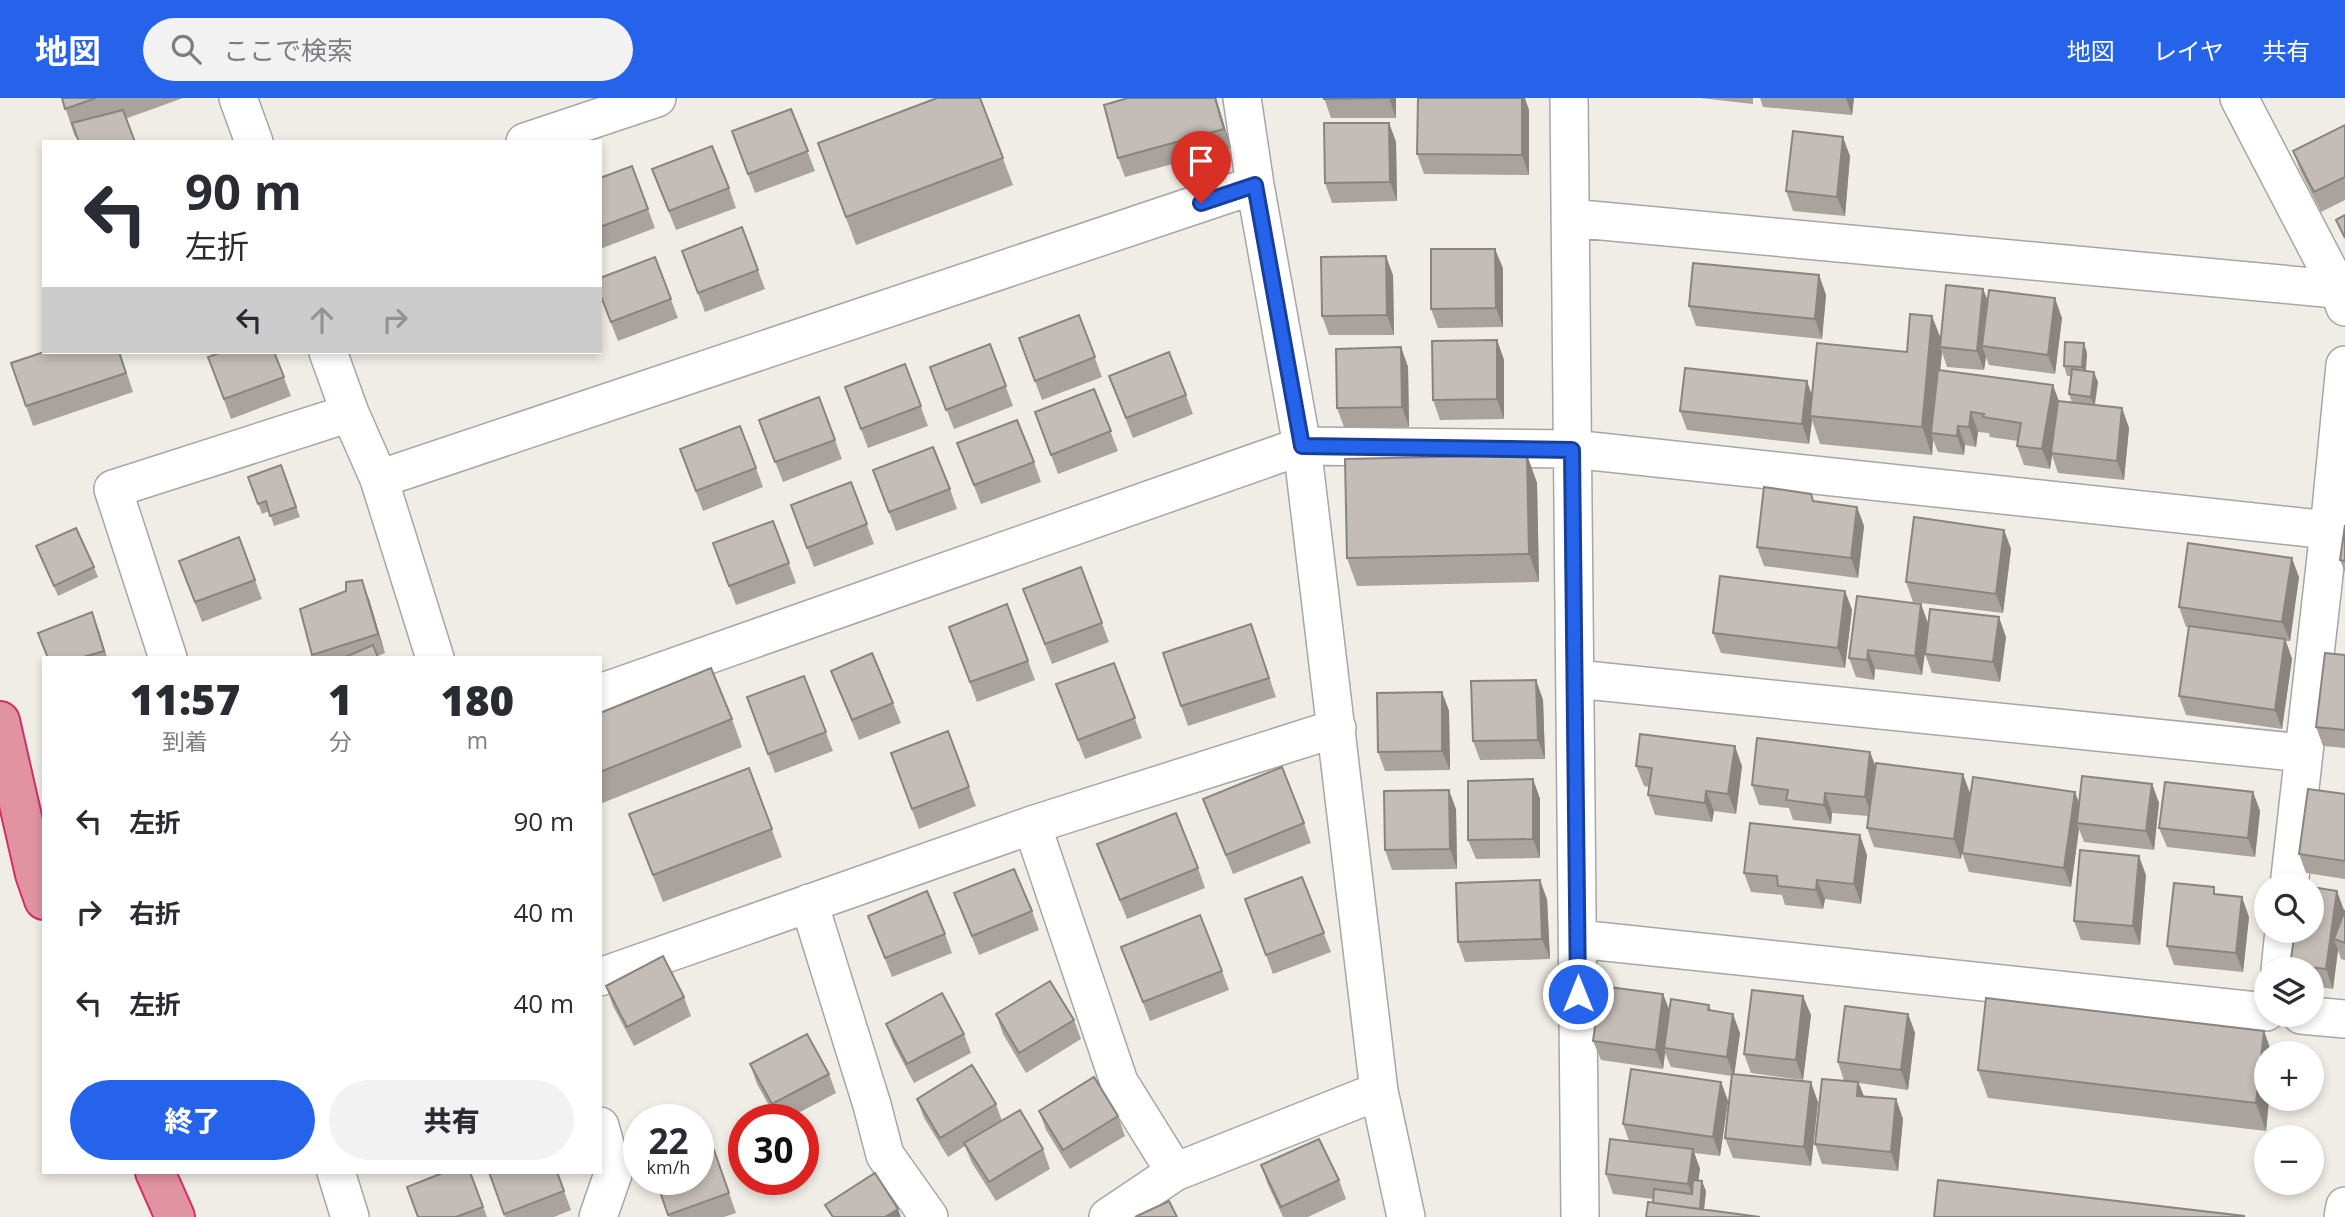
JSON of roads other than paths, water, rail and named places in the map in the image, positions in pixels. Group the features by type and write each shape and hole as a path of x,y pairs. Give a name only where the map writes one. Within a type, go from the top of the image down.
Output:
{"highway":[{"path":"0,721 42,894"},
{"path":"156,1174 175,1217"}],"street":[{"path":"238,98 253,140"},
{"path":"531,140 657,98"},
{"path":"1242,98 1302,446 1379,1091 1406,1217"},
{"path":"1569,98 1580,1217"},
{"path":"2239,98 2343,295"},
{"path":"379,480 1255,185"},
{"path":"1570,218 2343,295"},
{"path":"329,354 350,413 379,480 434,656"},
{"path":"2290,873 2345,365"},
{"path":"167,656 113,489 350,413"},
{"path":"602,692 1302,446 1572,450 2329,530"},
{"path":"1576,679 2302,753"},
{"path":"602,976 1032,825 1336,727"},
{"path":"1032,825 1119,1082 1175,1172"},
{"path":"809,903 885,1155 929,1217"},
{"path":"1578,939 2254,1011"},
{"path":"2324,1017 2345,1019"},
{"path":"1108,1217 1175,1172 1379,1091"},
{"path":"598,1217 613,1174 602,1133"},
{"path":"337,1174 350,1217"},
{"path":"2343,1217 2345,1206"}]}
